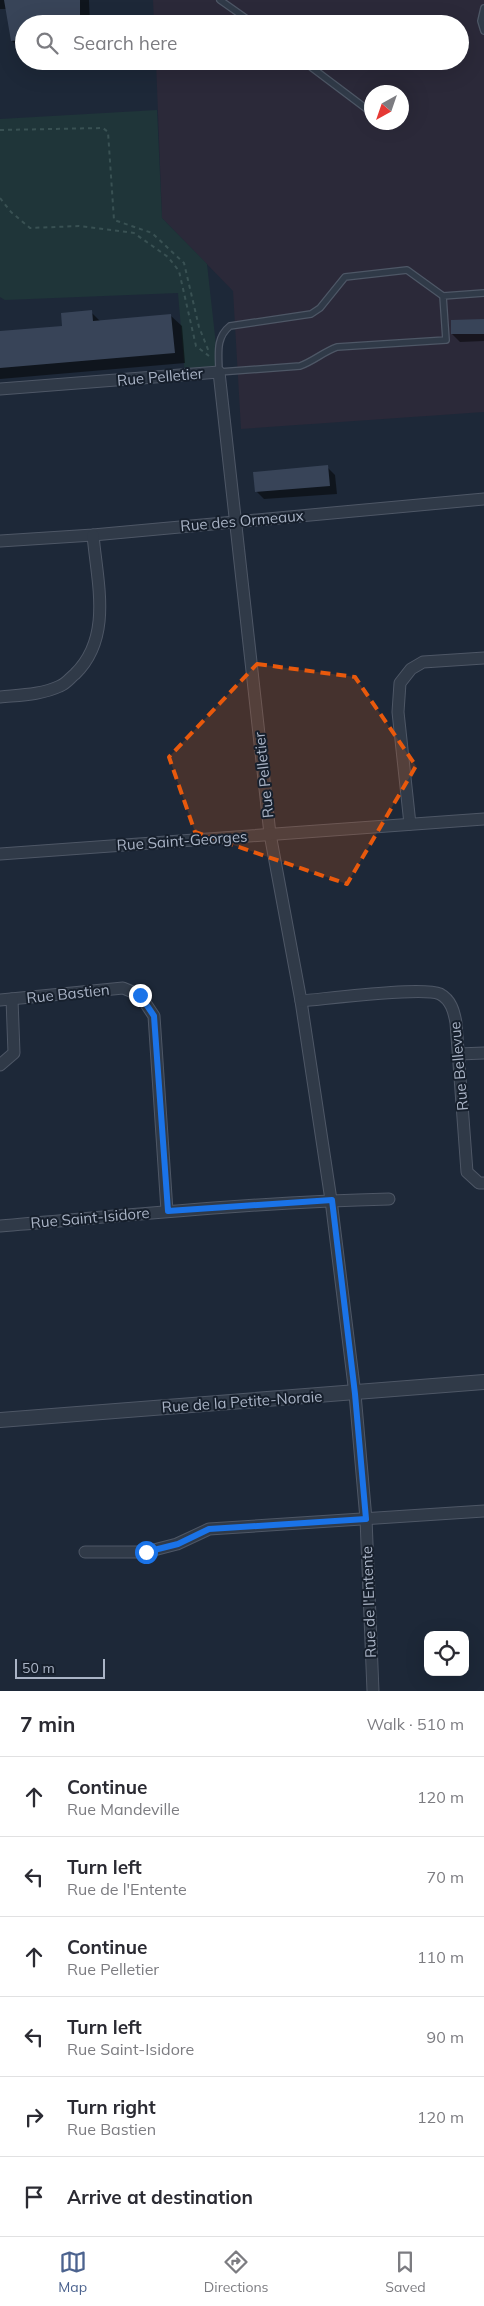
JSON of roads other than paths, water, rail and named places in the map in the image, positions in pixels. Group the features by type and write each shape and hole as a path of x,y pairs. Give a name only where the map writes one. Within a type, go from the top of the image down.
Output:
{"street":[{"name":"Rue Pelletier","path":"0,389 220,372 270,834 301,1001 332,1200 355,1394"},
{"name":"Rue des Ormeaux","path":"0,541 93,535 237,520 484,499"},
{"path":"0,697 39,693 62,686 82,667 98,638 101,614 93,535"},
{"path":"410,824 398,712 400,683 411,669 423,662 484,658"},
{"name":"Rue Saint-Georges","path":"0,854 484,819"},
{"name":"Rue Bastien","path":"0,1000 123,988 140,995 154,1016 168,1211"},
{"name":"Rue Bellevue","path":"301,1001 415,991 440,994 448,1001 453,1009 459,1054 466,1172 479,1183 484,1182"},
{"name":"Rue Bastien","path":"0,1065 14,1053 12,999"},
{"path":"459,1054 484,1053"},
{"name":"Rue Saint-Isidore","path":"0,1226 168,1211 332,1200 389,1199"},
{"name":"Rue de la Petite-Noraie","path":"0,1420 355,1394 484,1382"},
{"name":"Rue de l'Entente","path":"355,1394 366,1519 373,1691"},
{"path":"85,1552 146,1552 178,1544 209,1529 484,1511"}],"lane":[{"path":"220,0 241,15"},
{"path":"484,8 481,21 484,31"},
{"path":"315,70 364,108"},
{"path":"443,296 446,340 337,347 323,352 310,362 300,366 220,372 218,345 222,333 230,326 311,314 320,308 345,277 407,270 443,296 484,292"}]}
